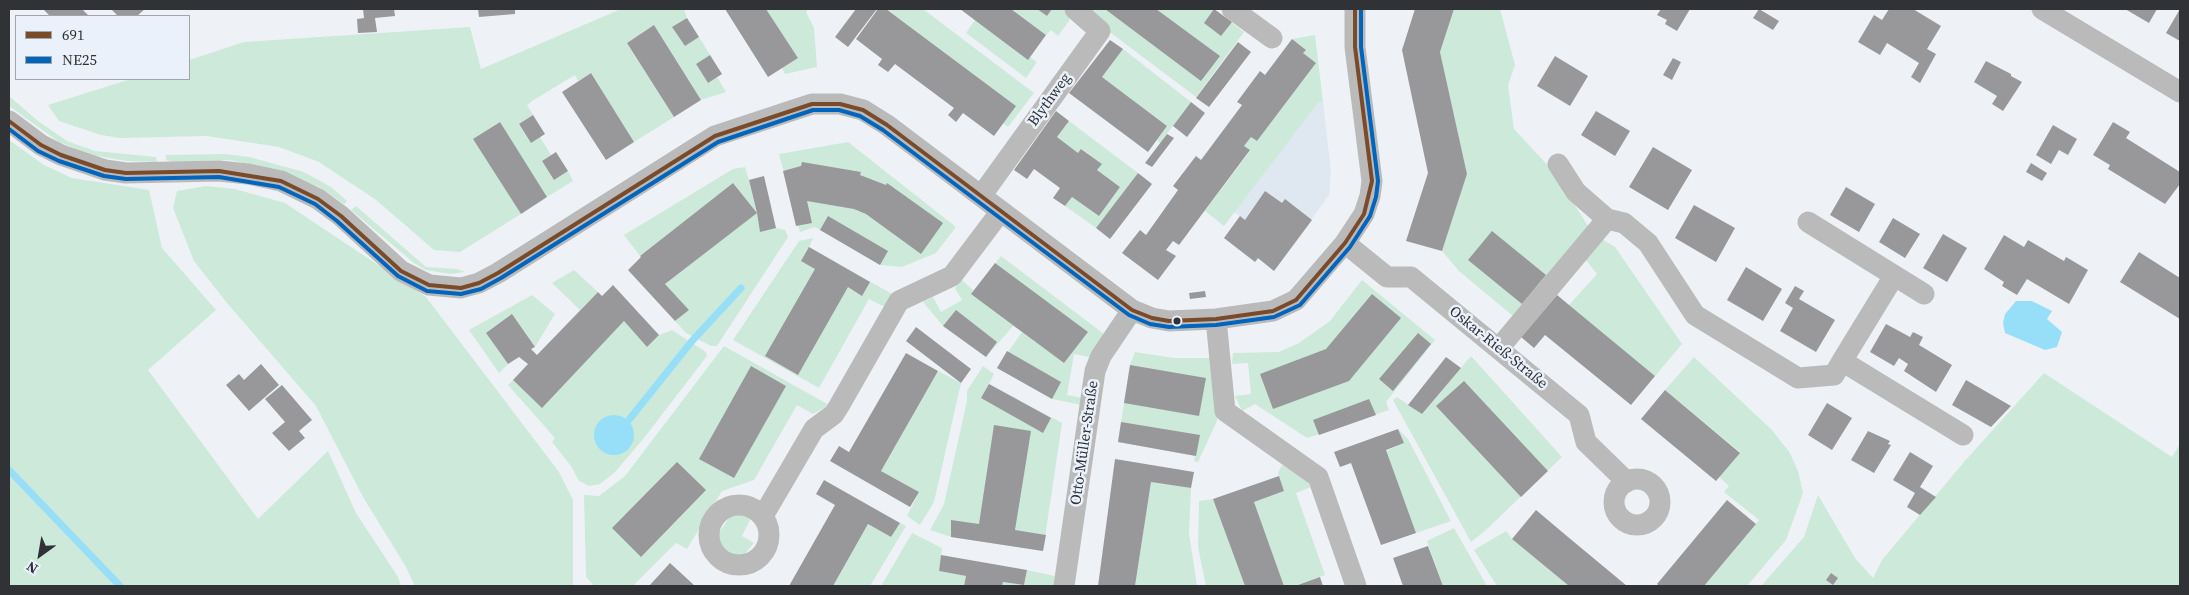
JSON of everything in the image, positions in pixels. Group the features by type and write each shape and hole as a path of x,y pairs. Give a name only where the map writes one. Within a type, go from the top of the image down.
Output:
{"street":[{"name":"Blythweg","path":"981,196 1100,31 1074,9"},
{"path":"1232,9 1272,38"},
{"path":"9,121 41,145 61,155 105,170 126,173 219,171 248,174 281,181 318,199 341,216 401,271 424,283 461,288 479,283 498,273 715,136 812,104 840,104 875,116 1132,310 1152,318 1170,321 1216,319 1273,311 1286,306 1306,291 1345,243 1364,214 1370,196 1372,181 1355,47 1355,9"},
{"path":"2042,9 2180,92"},
{"path":"1558,164 1576,192 1607,219 1624,223 1648,242 1695,315 1798,378 1834,375 1894,276"},
{"path":"763,516 814,429 834,414 899,301 952,276 1001,211"},
{"path":"1499,348 1607,219"},
{"path":"1808,222 1924,294"},
{"name":"Oskar-Rieß-Straße","path":"1345,243 1387,277 1411,277 1579,414 1586,442 1627,482"},
{"name":"Otto-Müller-Straße","path":"1064,586 1095,371 1101,356 1132,310"},
{"path":"1216,319 1226,411 1318,477 1356,586"},
{"path":"1842,362 1963,434"}],"shaded area":[{"path":"1323,102 1331,172 1329,195 1274,271 1258,259 1255,262 1224,238 1240,216 1234,212 1318,103"}],"green space":[{"path":"621,9 684,9 687,18 673,28 685,46 699,37 710,55 696,64 708,83 717,77 726,92 701,100 654,25 627,43 674,117 634,142 591,73 578,81 575,75 532,101 527,105 533,115 519,125 531,143 540,137 551,155 542,161 554,180 568,171 573,181 547,197 499,122 465,146 474,140 521,214 460,252 434,250 375,199 319,162 279,147 207,136 120,138 101,135 59,121 48,105 128,80 190,80 190,60 244,42 470,27 481,69"},
{"path":"766,9 808,9 806,12 814,28 817,67 785,74 782,68 798,58"},
{"path":"886,9 923,9 1034,93 1008,127 1003,123 1016,106"},
{"path":"1011,9 1037,9 1047,16 1052,9 1066,9 1071,13 1069,21 1058,36 1051,30 1046,35"},
{"path":"1086,9 1214,9 1244,32 1196,97 1083,12"},
{"path":"1454,9 1500,9 1515,65 1508,85 1514,129 1553,171 1588,226 1513,316 1459,271 1442,251 1467,174 1440,52"},
{"path":"975,20 1037,62 1026,78 966,33"},
{"path":"1315,35 1323,102 1318,103 1224,226 1205,211 1250,151 1244,146 1251,137 1257,141 1316,63 1303,53 1305,49 1292,39"},
{"path":"1123,49 1191,102 1160,143 1157,140 1167,126 1102,77"},
{"path":"9,96 38,121 67,141 95,151 156,157 157,162 127,161 92,155 59,142 9,106"},
{"path":"1069,121 1138,173 1096,228 1065,206 1072,197 1099,216 1120,187 1097,170 1101,163 1082,149 1078,153 1057,137"},
{"path":"9,140 44,165 72,178 149,190 162,248 216,310 148,370 258,519 328,451 356,513 398,577 401,586 9,586"},
{"path":"848,142 956,227 936,253 902,267 880,265 815,227 800,232 779,154"},
{"path":"225,154 249,157 304,172 331,187 347,201 344,204 319,187 260,166 229,160 173,162 166,160 166,155"},
{"path":"745,167 757,213 760,231 776,228 785,230 788,237 717,346 711,346 686,333 675,321 689,310 665,284 756,212 733,183 640,256 624,235 733,169"},
{"path":"206,186 235,189 285,203 426,297 559,472 573,500 573,586 415,586 406,567 363,497 316,406 227,303 194,261 173,208 177,191"},
{"path":"356,206 426,267 457,269 466,272 450,274 426,270 414,263 351,210"},
{"path":"813,238 809,247 892,294 885,307 869,299 819,388 733,340 799,241"},
{"path":"1602,239 1615,247 1682,344 1655,376 1569,305 1597,274 1586,260"},
{"path":"1001,256 1104,334 1090,357 1074,354 1067,395 1083,398 1082,405 1052,399 997,368 1022,332 1013,326 986,357 943,326 923,302 933,297 941,312 962,300 955,288 962,280 974,291"},
{"path":"574,270 598,292 580,310 552,283"},
{"path":"1362,280 1435,340 1386,402 1389,410 1307,438 1255,404 1242,411 1235,396 1251,394 1248,363 1232,364 1233,353 1279,352 1299,343 1330,321"},
{"path":"532,295 555,314 535,347 531,342 486,333 508,364 499,373 469,330"},
{"path":"624,321 647,347 659,335 672,330 706,352 707,356 644,438 615,472 600,484 589,486 579,481 571,466 552,442 555,438 508,385 513,380 542,407"},
{"path":"724,346 829,405 813,414 797,405 754,480 722,491 687,549 676,543 633,586 594,586 586,577 584,495 599,496 625,476"},
{"path":"1135,352 1174,358 1213,358 1217,421 1198,462 1194,461 1195,456 1118,442 1130,365"},
{"path":"1471,356 1562,457 1471,542 1393,400 1397,397 1422,414"},
{"path":"1694,357 1772,430 1790,453 1798,471 1803,493 1786,540 1747,586 1704,586 1759,520 1724,492 1729,486 1719,477 1740,452 1665,390"},
{"path":"983,366 994,374 989,384 1062,423 1043,551 951,537 930,530 944,504 967,401 967,391"},
{"path":"938,371 961,383 934,502 920,525 907,516 919,492 881,471"},
{"path":"2044,373 2172,457 2180,444 2180,586 1761,586 1804,537 1818,495 1855,558 1873,578 1882,560 1964,462"},
{"path":"1398,429 1408,439 1451,521 1416,533 1386,451 1404,443"},
{"path":"1282,465 1301,473 1311,487 1296,493 1325,575 1294,586 1284,586 1254,502 1284,491 1278,473"},
{"path":"1151,482 1191,488 1189,533 1197,586 1135,586"},
{"path":"1213,499 1245,586 1206,586 1198,547 1199,501"},
{"path":"749,509 752,516 742,536 754,543 743,556 736,555 719,546 717,536 731,515"},
{"path":"900,523 906,526 870,586 833,586 868,524 891,537"},
{"path":"1454,528 1487,586 1443,586 1427,541"},
{"path":"1506,531 1512,539 1569,586 1497,586 1474,550"},
{"path":"912,533 942,548 939,571 966,576 964,586 881,586"},
{"path":"1027,570 1055,576 1054,586 1002,586 1003,582 1024,585"}],"water":[{"path":"2016,301 2032,301 2052,311 2047,319 2062,332 2057,347 2045,350 2005,333 2003,323 2005,314"},
{"path":"614,415 628,421 634,435 628,449 614,455 600,449 594,435 600,421"}],"building":[{"path":"43,9 82,9 88,15 49,15"},
{"path":"111,9 145,9 138,15 117,15"},
{"path":"363,9 394,9 395,16 375,18 377,32 358,33 357,19 364,18"},
{"path":"478,9 515,9 515,14 479,17"},
{"path":"725,9 766,9 798,58 768,77"},
{"path":"856,9 877,9 848,47 835,37"},
{"path":"878,9 886,9 1016,106 994,136 963,113 956,122 948,115 954,108 895,64 888,72 878,65 882,59 856,39"},
{"path":"960,9 1011,9 1046,35 1028,60"},
{"path":"1037,9 1052,9 1047,16"},
{"path":"1105,9 1156,9 1220,56 1201,81"},
{"path":"1214,9 1232,22 1221,36 1204,23"},
{"path":"1415,9 1454,9 1440,52 1467,174 1442,251 1406,241 1428,173 1402,50"},
{"path":"1661,9 1690,9 1677,31 1665,24 1667,20 1657,15"},
{"path":"1759,9 1779,21 1773,30 1753,18"},
{"path":"1889,9 1913,9 1941,26 1927,49 1936,54 1920,83 1911,77 1919,63 1887,43 1880,55 1858,42 1874,15 1882,20"},
{"path":"2125,9 2157,9 2149,23"},
{"path":"2180,9 2180,41 2166,33"},
{"path":"687,18 699,37 685,46 672,27"},
{"path":"654,25 701,100 674,117 627,43"},
{"path":"1292,39 1306,50 1303,53 1316,63 1257,141 1251,137 1244,146 1250,150 1179,245 1173,241 1166,250 1176,256 1158,280 1122,253 1140,230 1146,235 1178,190 1173,186 1196,156 1201,160 1242,105 1237,102 1260,71 1265,75"},
{"path":"1110,40 1123,49 1102,77 1167,126 1148,152 1069,93"},
{"path":"1238,42 1251,52 1209,107 1196,98"},
{"path":"710,55 722,74 708,83 696,64"},
{"path":"1555,56 1588,76 1570,106 1537,86"},
{"path":"1673,58 1681,62 1672,80 1663,75"},
{"path":"1986,61 2022,82 2003,111 1992,104 1997,96 1974,82"},
{"path":"591,73 634,142 606,160 562,92"},
{"path":"1191,102 1205,113 1187,137 1173,126"},
{"path":"1056,111 1069,121 1057,137 1078,153 1081,149 1102,164 1097,170 1120,187 1099,216 1072,197 1065,206 1053,198 1060,188 1034,169 1027,179 1014,170"},
{"path":"1596,111 1630,131 1615,156 1581,135"},
{"path":"533,115 545,134 531,143 519,124"},
{"path":"500,122 547,197 521,214 473,139"},
{"path":"2113,122 2130,132 2126,138 2180,172 2180,184 2165,204 2108,169 2110,165 2093,155"},
{"path":"2053,125 2077,139 2068,155 2059,150 2051,164 2036,155"},
{"path":"1167,134 1174,138 1152,167 1145,163"},
{"path":"1653,147 1692,170 1668,210 1629,187"},
{"path":"556,152 568,171 554,180 542,161"},
{"path":"802,162 861,172 860,175 886,185 887,183 943,223 921,254 866,214 854,209 807,201 812,223 796,226 783,171 801,166"},
{"path":"2031,163 2047,173 2042,181 2026,172"},
{"path":"1138,173 1152,184 1110,239 1096,228"},
{"path":"764,176 776,228 760,232 749,180"},
{"path":"733,183 757,213 665,284 689,310 675,321 628,270 640,256"},
{"path":"1846,187 1875,204 1859,232 1830,215"},
{"path":"1265,191 1282,203 1285,199 1312,220 1274,271 1258,258 1255,262 1224,238 1240,216 1245,220"},
{"path":"1694,205 1735,228 1716,262 1675,238"},
{"path":"828,216 888,251 880,265 820,230"},
{"path":"1893,218 1920,234 1905,258 1879,242"},
{"path":"1492,231 1546,275 1522,304 1468,260"},
{"path":"1943,234 1967,248 1947,282 1923,268"},
{"path":"2004,235 2024,247 2028,240 2064,261 2066,257 2088,270 2069,304 2027,279 2017,295 2002,286 2004,282 1984,269"},
{"path":"809,247 870,282 862,296 848,287 798,375 765,356 815,269 801,261"},
{"path":"2139,252 2180,278 2180,319 2120,282"},
{"path":"995,263 1088,332 1064,363 971,294"},
{"path":"1746,267 1782,289 1763,321 1727,300"},
{"path":"613,285 659,335 647,347 624,321 542,408 513,380 528,364 519,357 508,364 486,333 512,314 535,347 531,349 537,355 598,292 602,296"},
{"path":"1795,286 1804,291 1799,299 1835,320 1816,352 1780,331 1793,308 1785,303"},
{"path":"1205,291 1206,297 1190,299 1189,293"},
{"path":"1372,294 1401,318 1349,381 1273,409 1260,374 1326,349"},
{"path":"1557,295 1655,376 1631,405 1545,335 1534,348 1521,337"},
{"path":"956,310 997,342 986,357 943,326"},
{"path":"1886,324 1910,337 1913,332 1923,337 1919,345 1952,365 1936,392 1904,371 1908,364 1899,358 1894,366 1870,352"},
{"path":"916,327 971,369 961,383 906,341"},
{"path":"1418,333 1431,344 1393,391 1379,379"},
{"path":"1007,351 1061,382 1052,399 997,368"},
{"path":"906,353 938,371 881,471 919,492 910,507 830,461 839,446 849,452"},
{"path":"1446,357 1461,368 1422,414 1408,405"},
{"path":"261,364 279,385 249,411 226,385 239,374 244,380"},
{"path":"1130,365 1206,378 1199,416 1124,403"},
{"path":"751,366 786,386 734,478 699,459"},
{"path":"1966,380 2011,406 1991,427 1952,405"},
{"path":"1464,381 1548,471 1521,497 1436,406"},
{"path":"989,384 1051,418 1043,433 981,398"},
{"path":"282,385 312,420 299,431 305,438 289,451 272,433 285,422 265,399"},
{"path":"1665,390 1740,453 1716,481 1641,419"},
{"path":"1369,399 1376,415 1319,435 1313,420"},
{"path":"1827,403 1852,418 1832,450 1808,435"},
{"path":"1121,422 1200,435 1196,456 1118,442"},
{"path":"994,425 1031,431 1015,530 1046,535 1043,551 951,537 951,520 979,524"},
{"path":"1398,429 1404,443 1386,450 1416,533 1381,545 1351,463 1340,467 1334,452"},
{"path":"1868,431 1890,441 1888,444 1891,445 1874,473 1851,460"},
{"path":"1910,452 1933,466 1920,487 1936,497 1920,515 1907,507 1915,493 1893,480"},
{"path":"1115,459 1194,472 1191,488 1151,482 1135,586 1098,586"},
{"path":"677,462 706,490 641,557 612,528"},
{"path":"1279,476 1284,491 1254,502 1284,586 1245,586 1213,499"},
{"path":"824,480 900,523 891,537 868,524 833,586 789,586 835,505 816,494"},
{"path":"1727,500 1756,524 1704,586 1659,586 1657,584"},
{"path":"1536,510 1627,586 1569,586 1512,539"},
{"path":"1428,546 1443,586 1403,586 1393,558"},
{"path":"941,555 1027,570 1024,585 1003,582 1002,586 964,586 966,576 939,571"},
{"path":"670,563 682,574 695,586 649,586"},
{"path":"1831,573 1838,578 1833,585 1826,580"},
{"path":"1320,577 1323,586 1295,586"}],"waterway":[{"path":"628,421 692,341 741,288"},
{"path":"9,470 120,586"}],"transit line":[{"name":"691","path":"9,121 41,145 61,155 105,170 126,173 219,171 281,181 318,199 341,216 401,271 429,285 461,288 479,283 498,273 715,136 812,104 840,104 863,110 887,125 1132,310 1152,318 1169,321 1216,319 1273,311 1296,300 1345,243 1364,214 1372,181 1355,47 1355,9"},
{"name":"NE25","path":"9,129 38,151 59,161 104,176 126,179 219,177 279,187 315,204 337,221 398,276 427,291 461,294 481,289 501,278 718,142 813,110 839,110 860,116 883,130 1129,315 1150,324 1169,327 1216,325 1274,317 1300,305 1350,247 1370,216 1376,197 1378,181 1361,47 1361,9"}]}
